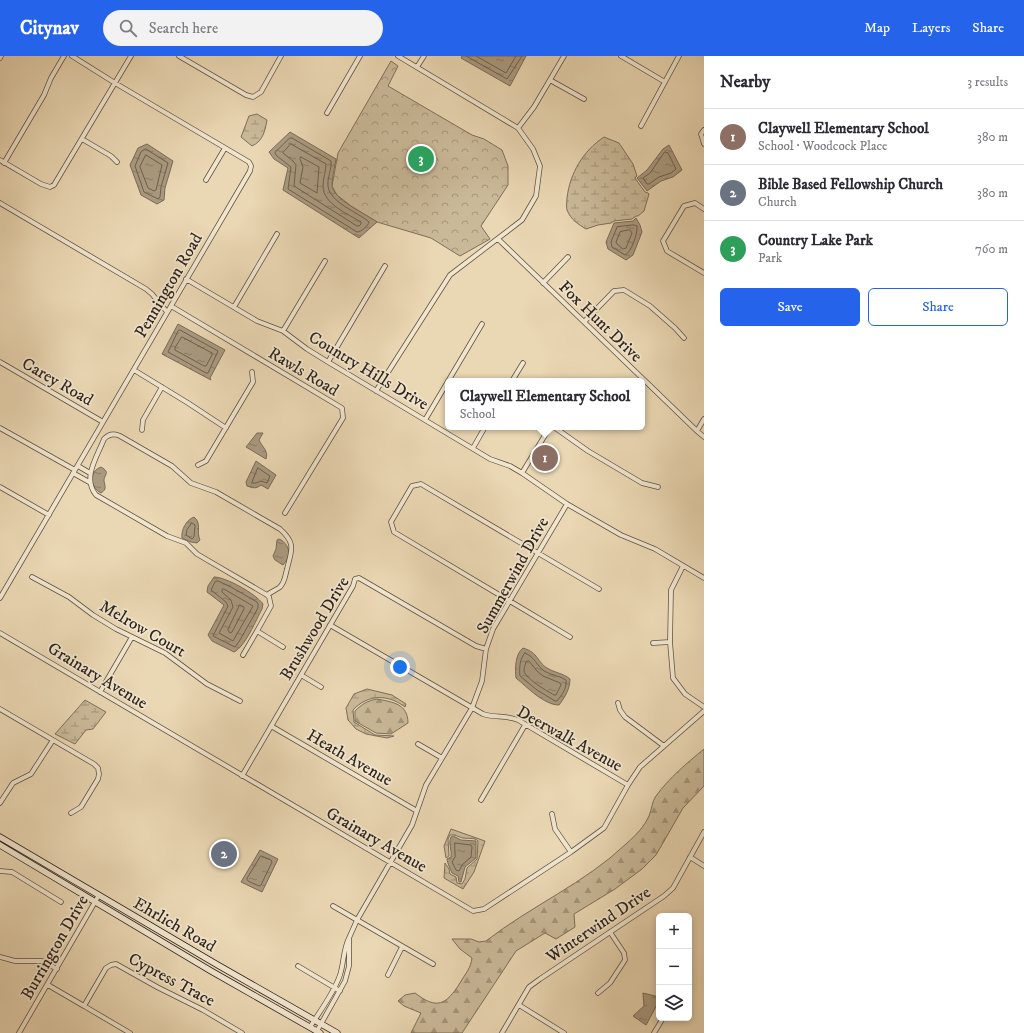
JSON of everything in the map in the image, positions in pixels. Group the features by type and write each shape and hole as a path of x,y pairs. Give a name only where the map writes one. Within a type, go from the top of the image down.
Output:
{"main road":[{"name":"Ehrlich Road","path":"0,837 99,896 338,1033"},
{"name":"Ehrlich Road","path":"0,845 211,972 319,1032"}],"street":[{"path":"64,56 44,95 2,161 41,184 50,187 58,181 131,56"},
{"name":"Pennington Road","path":"0,598 250,171 251,166 249,162 72,56"},
{"path":"179,56 246,95 253,97 260,92 281,56"},
{"path":"327,112 360,56"},
{"path":"376,391 450,276 522,220 536,196 540,166 533,148 518,128 398,56"},
{"path":"417,68 424,56"},
{"path":"518,128 534,107 564,56"},
{"path":"621,56 665,82"},
{"path":"641,126 679,56"},
{"path":"550,80 584,99"},
{"path":"704,130 701,134 704,144"},
{"path":"82,139 111,156 116,162"},
{"path":"206,180 225,148"},
{"path":"0,203 146,289 167,312"},
{"path":"704,209 695,203 684,206 663,241 667,251 704,273"},
{"path":"234,307 277,234"},
{"name":"Fox Hunt Drive","path":"498,239 642,378"},
{"path":"543,283 568,257"},
{"path":"283,332 326,261"},
{"path":"328,362 385,266"},
{"name":"Country Hills Drive","path":"186,280 257,321 283,332 328,362 490,459 510,466 522,473 567,504 621,535 655,549 704,578"},
{"path":"584,322 614,290 624,290 650,306 684,338"},
{"name":"Rawls Road","path":"171,306 342,408 343,418 285,513"},
{"path":"450,378 482,324"},
{"name":"Carey Road","path":"0,362 103,422"},
{"path":"514,378 523,363"},
{"path":"134,370 226,428"},
{"path":"198,466 206,461 253,382 252,372"},
{"name":"Fox Hunt Drive","path":"645,381 704,437"},
{"path":"425,420 445,386"},
{"path":"142,430 143,420 162,387"},
{"path":"697,431 704,419"},
{"path":"0,428 75,470 90,482"},
{"path":"472,448 483,430"},
{"path":"522,473 548,430"},
{"path":"558,430 588,451 642,483 658,487"},
{"path":"243,655 270,606 270,601 267,595 197,554 186,543 167,536 96,495 92,490 90,473 104,439 111,434 116,434 172,466 191,483 212,490 280,529 288,539 292,551 291,557 284,582 280,587 267,595"},
{"path":"75,470 90,473"},
{"path":"570,637 394,532 391,522 408,492 412,486 422,484 599,589"},
{"path":"0,488 49,515"},
{"name":"Summerwind Drive","path":"310,1027 334,988 340,974 346,943 357,920 412,825 426,785 472,708 482,681 486,649 493,629 567,504"},
{"path":"683,566 671,590 670,642 673,678 685,694 704,707"},
{"name":"Melrow Court","path":"32,578 60,592 102,621 132,638 164,653 207,684 240,701"},
{"name":"Brushwood Drive","path":"242,776 353,586 355,579 359,578 476,646 486,649"},
{"name":"Deerwalk Avenue","path":"330,625 472,708 489,716 510,717 628,785"},
{"path":"257,631 283,647"},
{"name":"Grainary Avenue","path":"0,633 473,910 484,909 604,828 640,767 704,711"},
{"path":"100,692 132,638"},
{"path":"653,643 670,642"},
{"path":"301,675 321,687"},
{"path":"618,703 620,710 625,717 664,746"},
{"path":"0,715 1,710 94,764 98,768 98,779 80,807 71,813"},
{"path":"481,800 525,725"},
{"name":"Heath Avenue","path":"271,726 417,811"},
{"path":"0,803 13,782 32,774 53,740"},
{"path":"418,744 442,758"},
{"path":"552,814 555,829 570,852"},
{"name":"Winterwind Drive","path":"502,1033 529,987 664,896 673,888 704,832"},
{"path":"690,857 704,866"},
{"path":"0,871 12,872 61,902"},
{"name":"Burrington Drive","path":"19,1033 48,986 99,896"},
{"path":"333,906 433,964"},
{"path":"598,993 610,983 625,960 624,953 610,932"},
{"name":"Summerwind Drive","path":"319,1032 321,1024 345,981 349,966 349,938"},
{"path":"388,975 402,947"},
{"path":"0,957 15,961 42,961 57,969"},
{"name":"Cypress Trace","path":"84,1006 106,968 111,964 116,964 203,1010 242,1033"},
{"path":"298,966 340,991"},
{"path":"48,986 130,1033"},
{"path":"519,1005 564,1033"},
{"path":"654,1033 661,1021"}],"green space":[{"path":"391,61 398,66 388,86 472,135 484,139 502,150 508,166 508,185 481,226 490,239 460,256 431,238 377,222 351,206 337,195 332,186 338,153"},
{"path":"257,114 267,120 261,138 252,146 241,137 249,116"},
{"path":"604,137 619,143 633,164 637,176 635,178 645,192 649,194 644,211 638,216 632,219 614,221 586,229 573,219 567,210 567,198 574,171 590,149"},
{"path":"367,689 392,695 406,704 405,707 385,698 365,701 353,710 354,722 375,735 394,736 387,738 366,734 356,729 348,720 346,708 354,694"},
{"path":"377,699 389,701 402,708 407,717 408,723 391,734 376,733 355,721 355,711 360,706"},
{"path":"85,700 106,712 93,729 86,730 75,744 55,734"},
{"path":"704,749 704,786 683,808 656,855 642,869 615,889 574,914 575,927 556,939 545,933 516,951 462,1033 411,1033 421,1013 404,1006 398,1001 405,995 415,993 429,1002 440,1003 450,996 455,990 469,968 472,958 460,949 452,939 471,939 479,942 486,941 503,928 593,871 610,858 636,834 647,820 655,798 661,789 678,771"},
{"path":"451,829 485,841 474,872 463,889 444,878 445,863 450,874 456,877 457,883 462,884 465,879 467,868 477,859 478,841 450,835 448,839 449,856 446,858 444,846"}],"water":[{"path":"462,56 526,56 510,86 461,58"},
{"path":"290,132 336,159 332,182 333,190 343,201 377,222 359,238 283,190 288,168 274,159 269,152"},
{"path":"147,144 173,161 165,188 164,200 157,204 141,195 130,165 138,148"},
{"path":"669,145 682,170 673,177 661,181 647,191 637,178 647,170 663,149"},
{"path":"636,218 642,232 633,255 626,260 608,249 606,242 614,223 633,221"},
{"path":"178,324 225,350 210,378 211,380 162,354"},
{"path":"257,433 263,433 259,440 266,451 266,459 246,447"},
{"path":"256,461 276,475 268,489 261,485 254,488 247,486 246,482"},
{"path":"101,467 106,471 106,474 104,479 105,489 101,493 95,487 92,476 97,469"},
{"path":"194,517 198,522 198,534 200,540 197,543 182,538 182,532 185,526 191,518"},
{"path":"279,539 285,543 289,551 289,556 283,565 275,560 273,556 276,549 277,540"},
{"path":"214,577 226,580 240,587 263,604 262,609 246,639 234,652 212,641 208,635 224,605 207,592 208,586"},
{"path":"523,648 532,652 547,668 565,675 570,679 567,693 559,705 542,699 516,678 517,658 518,654"},
{"path":"453,836 461,840 476,841 476,858 465,867 461,882 459,882 458,876 452,873 447,860 451,857 450,842 451,837"},
{"path":"260,850 278,859 262,892 241,882"},
{"path":"643,993 656,996 656,1007 646,1025 633,1016 644,1006"}],"place":[{"name":"Country Lake Park","path":"421,159"},
{"name":"Claywell Elementary School","path":"545,458"},
{"name":"Bible Based Fellowship Church","path":"224,854"}]}
